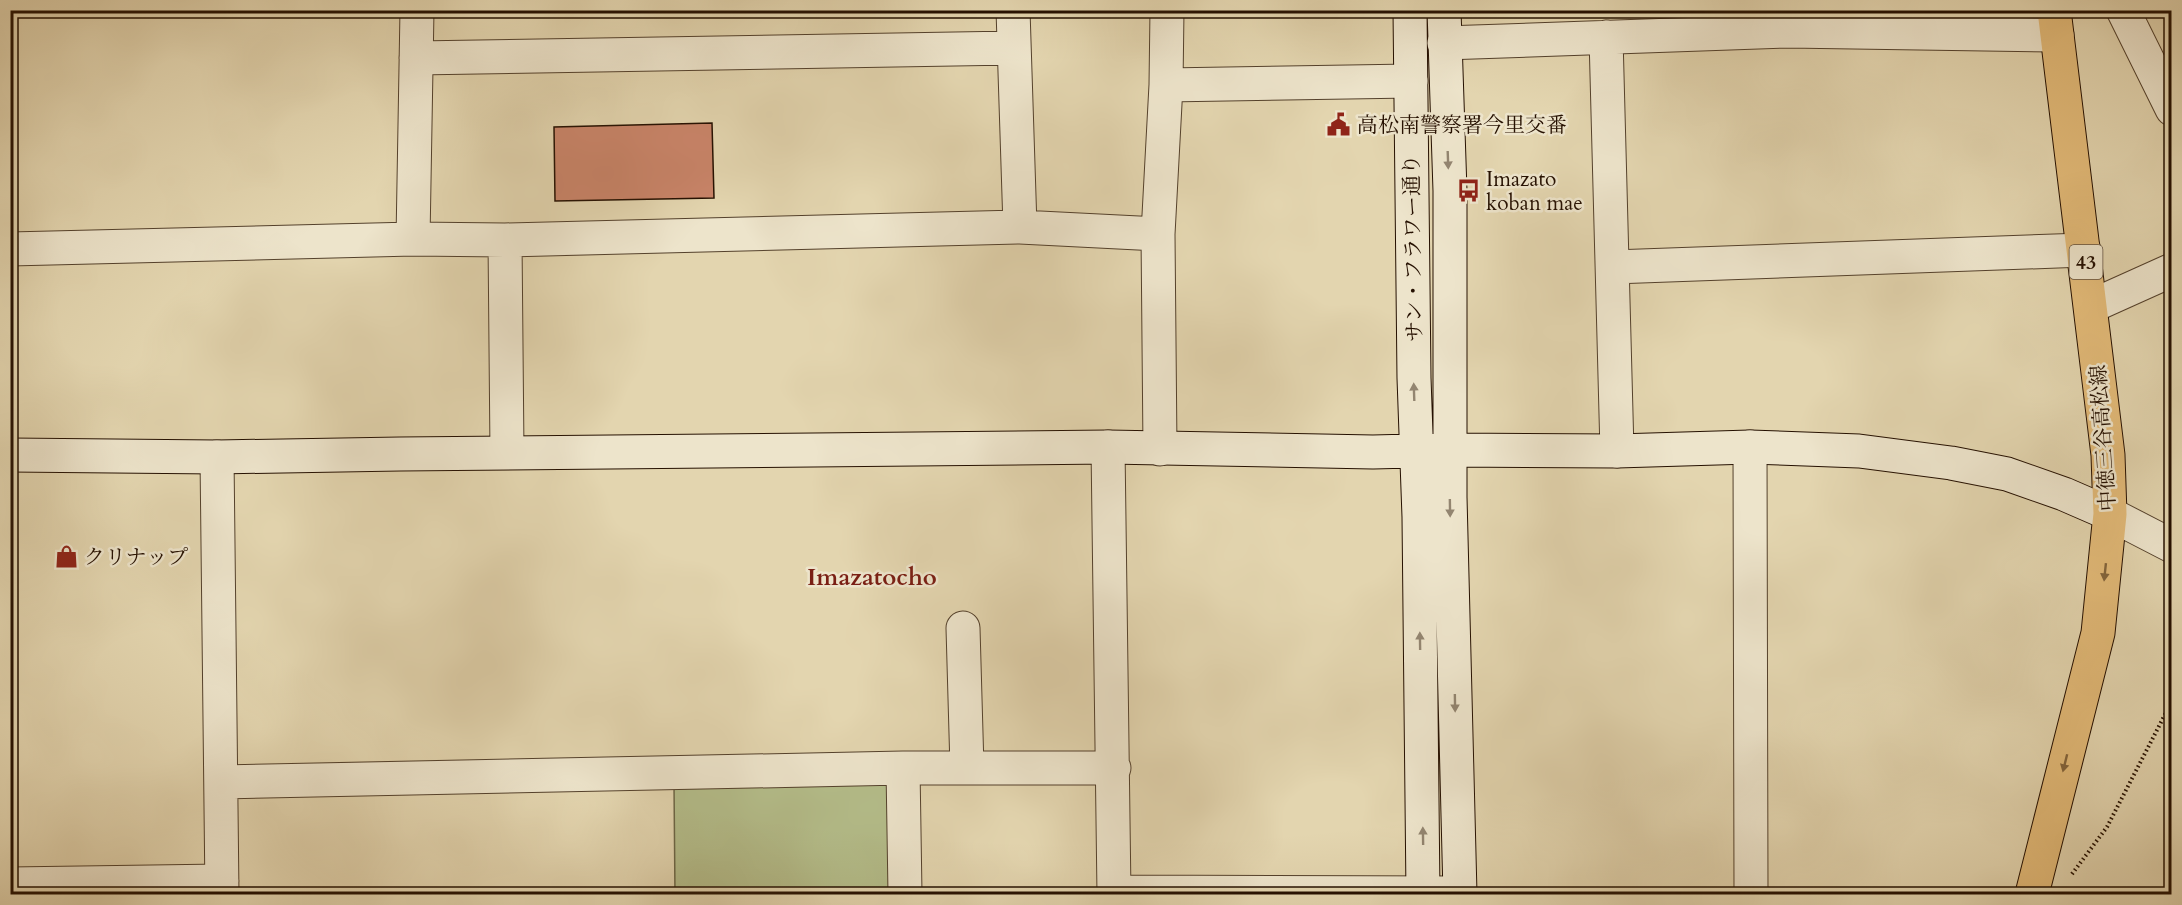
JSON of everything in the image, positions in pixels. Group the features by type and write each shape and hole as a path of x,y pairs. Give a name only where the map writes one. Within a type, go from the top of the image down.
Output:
{"main road":[{"name":"中徳三谷高松線","path":"2032,894 2098,633 2110,514 2108,455 2092,306 2056,23"}],"street":[{"path":"413,239 417,10"},
{"path":"1013,10 1020,227"},
{"path":"1160,449 1158,234 1166,85 1167,10"},
{"name":"サン・フラワー通り","path":"1410,10 1423,893"},
{"name":"サン・フラワー通り","path":"1444,10 1450,191 1450,497 1460,893"},
{"path":"2123,10 2172,109"},
{"path":"1444,43 1606,37 1788,21 2056,23"},
{"path":"1606,37 1617,451"},
{"path":"416,58 1014,48"},
{"path":"1166,85 1411,81"},
{"path":"10,249 413,239 506,240 1020,227 1158,234"},
{"path":"506,240 507,452"},
{"path":"1612,267 2084,250"},
{"path":"2092,306 2172,270"},
{"path":"1108,447 1114,893 1460,893"},
{"path":"10,455 217,458 507,452 1108,447 1617,451 1750,447 1859,451 1952,463 2007,474 2064,494 2110,514 2172,546"},
{"path":"1750,447 1751,894"},
{"path":"10,885 222,888 217,458"},
{"path":"963,628 967,768"},
{"path":"221,782 903,768 1114,768"},
{"path":"903,768 905,894"}],"path":[{"path":"2071,875 2106,827 2172,701"}],"green space":[{"path":"893,780 894,894 675,894 674,784"}],"building":[{"path":"712,123 714,198 555,201 554,127"}],"place":[{"name":"高松南警察署今里交番","path":"1339,125"},
{"name":"Imazato koban mae","path":"1468,191"},
{"name":"クリナップ","path":"66,557"}],"district":[{"name":"Imazatocho","path":"872,577"}]}
